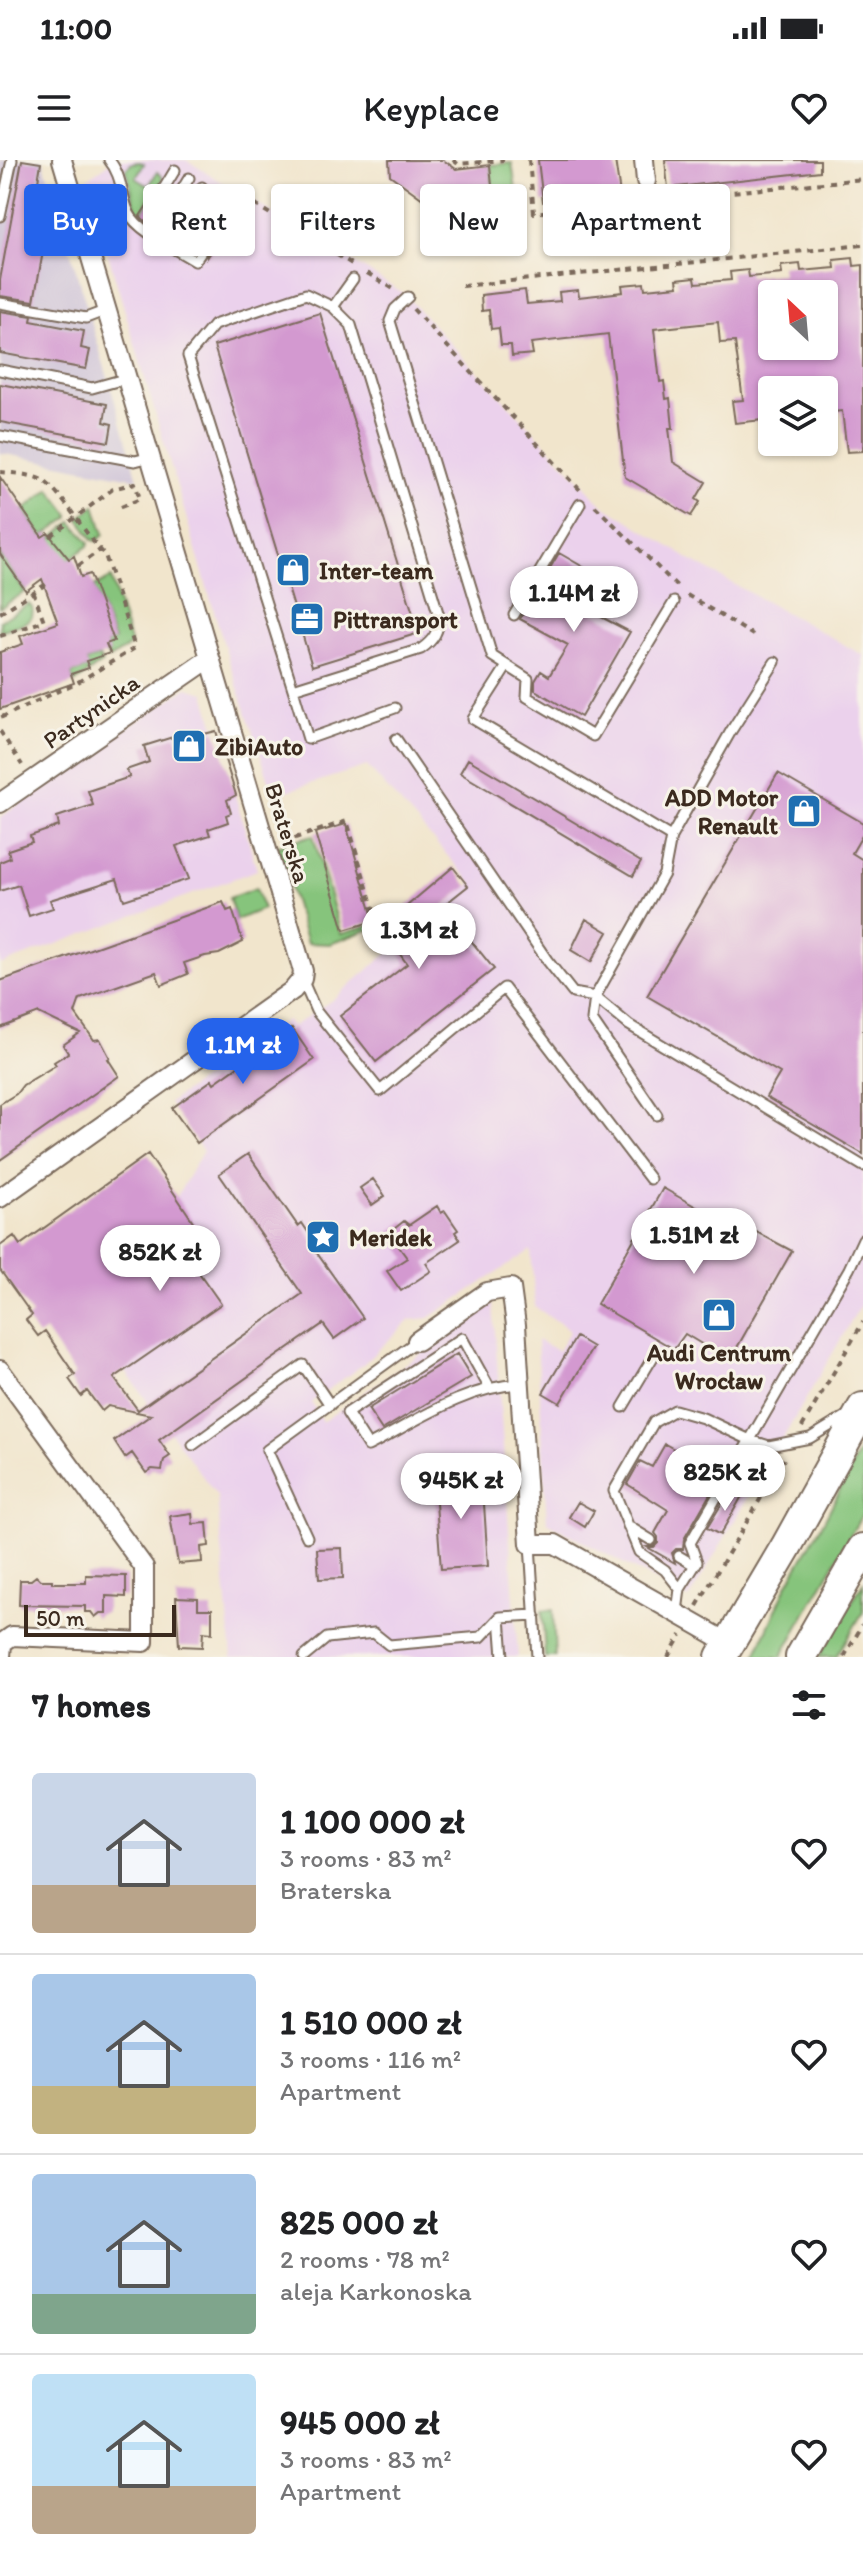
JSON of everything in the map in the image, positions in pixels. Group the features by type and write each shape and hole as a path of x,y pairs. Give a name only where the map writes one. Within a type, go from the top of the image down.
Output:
{"main road":[{"path":"725,1650 863,1407"},
{"path":"801,1657 863,1549"}],"street":[{"name":"Braterska","path":"62,160 302,962 302,979"},
{"path":"644,160 646,181"},
{"name":"Partynicka","path":"0,803 203,663 211,661"},
{"path":"0,1198 293,990 302,979"},
{"path":"417,1341 487,1292 511,1288 530,1544 555,1544 683,1615 725,1650"},
{"path":"0,1370 144,1567 144,1642 12,1636 2,1643 1,1657"}],"lane":[{"path":"0,216 12,160"},
{"path":"109,160 116,168 129,216 143,225"},
{"path":"167,184 175,170"},
{"path":"185,184 189,178"},
{"path":"333,307 353,279"},
{"path":"293,689 421,649 429,644 439,626 439,616 351,325 333,307 306,294 214,325 188,356 308,739 395,708"},
{"path":"407,297 395,309 390,321 492,656 528,679 527,697 593,736 674,602"},
{"path":"0,303 86,318 107,310"},
{"path":"0,370 92,388 128,378"},
{"path":"0,436 135,461 151,457"},
{"path":"514,615 580,504"},
{"path":"657,1115 592,1020 595,997 664,874 671,837 731,731 775,662"},
{"path":"507,666 473,719 671,837"},
{"path":"396,739 573,993 595,997 629,1025 863,1166"},
{"path":"302,979 316,1011 380,1091 504,988 650,1179"},
{"path":"680,1589 697,1562 690,1543 849,1269 863,1239"},
{"path":"489,1387 462,1338 347,1413 368,1446 475,1391 520,1384"},
{"path":"307,1537 267,1450 417,1341"},
{"path":"623,1407 653,1357"},
{"path":"193,1445 303,1365 330,1405"},
{"path":"683,1615 680,1589 665,1570 639,1552 614,1491 654,1422 675,1410 703,1418 769,1446 810,1438 863,1407"},
{"path":"628,1526 651,1540"},
{"path":"530,1544 537,1657"},
{"path":"679,1556 694,1565"},
{"path":"304,1657 327,1638 374,1633 389,1645 481,1637 500,1617 535,1615"},
{"path":"500,1617 503,1657"}],"path":[{"path":"453,160 458,164 504,160"},
{"path":"529,160 534,213 863,179"},
{"path":"255,205 407,297 419,318 601,512 685,594 753,635"},
{"path":"462,286 863,245"},
{"path":"0,472 41,479 53,488 105,555 135,648 78,682 0,718"},
{"path":"51,536 113,489 135,483 140,499 121,507"},
{"path":"78,566 100,550"},
{"path":"1,611 48,583"},
{"path":"0,636 44,621 33,591"},
{"path":"0,731 27,772"},
{"path":"287,840 347,821 380,931"},
{"path":"668,1657 683,1615 794,1440 863,1322"},
{"path":"844,1657 863,1624"}],"shaded area":[{"path":"0,160 43,160 50,184 24,184 24,256 72,256 138,479 0,453"},
{"path":"113,160 186,160 225,184 143,184 143,256 255,256 255,202 271,212 271,256 343,256 402,292 602,504 697,564 863,655 863,1301 689,1599 547,1522 537,1340 558,1351 570,1330 535,1307 531,1250 429,1318 410,1320 361,1366 311,1402 322,1422 493,1304 518,1657 232,1657 217,1496 58,1279 176,1198 203,1151 169,1103 286,1020 292,1027 332,1000 472,883 367,766 274,795 229,661 109,256 127,256 127,184 87,184 86,180"},
{"path":"187,688 205,693 257,870 0,965 0,818"}],"green space":[{"path":"132,163 144,164 136,178 146,184 143,184 143,210 138,217 126,169"},
{"path":"512,163 515,184 492,184 490,165"},
{"path":"157,172 163,181 161,184 150,184"},
{"path":"50,489 69,518 42,537 24,510"},
{"path":"95,505 104,535 96,541 79,519"},
{"path":"72,522 89,542 62,565 52,538"},
{"path":"0,546 1,555 25,592 0,608"},
{"path":"111,578 131,645 110,659 106,654 109,653 106,644 114,640 94,587"},
{"path":"29,604 33,609 32,617 0,631 0,621"},
{"path":"99,657 102,663 74,683 71,674 88,668 86,661"},
{"path":"313,835 341,934 375,924 376,927 330,944 307,943 277,846"},
{"path":"256,888 263,909 236,920 229,898"},
{"path":"863,1444 863,1513 781,1657 755,1657 787,1585"},
{"path":"863,1583 863,1612 836,1657 819,1657"},
{"path":"553,1610 555,1657 545,1657 542,1611"}],"building":[{"path":"22,160 41,163 38,184 24,184 24,256 42,256 34,301 0,296 0,280"},
{"path":"389,160 443,160 456,169 490,165 492,184 420,184 420,197 390,175"},
{"path":"538,160 615,160 619,184 543,184 543,202"},
{"path":"665,160 820,160 820,171 704,184 668,184"},
{"path":"853,258 854,266 863,265 863,451 847,452 842,411 838,411 838,376 758,376 758,421 735,423 732,401 743,400 735,342 720,343 718,322 654,329 660,382 664,381 666,399 670,398 673,428 669,428 673,462 706,482 696,499 700,502 691,516 625,477 608,334 531,343 533,354 512,356 511,345 501,345 499,328 491,329 489,310 482,311 481,295 525,290 527,304 560,301 559,292 578,290 579,297 623,292 622,285 644,283 645,289 678,286 677,279 695,277 696,283 731,280 730,272 748,270 749,277 782,274 781,266 800,264 801,271 835,268 834,260"},
{"path":"0,311 32,316 31,321 84,331 81,348 90,350 86,369 0,353"},
{"path":"320,313 419,633 312,666 214,346"},
{"path":"0,384 107,404 104,422 112,424 109,442 0,422"},
{"path":"0,477 42,537 48,533 69,559 74,556 81,577 90,574 114,641 106,644 110,653 86,661 89,668 71,674 74,683 0,709 0,652 23,644 20,636 58,623 42,579 26,591 0,554"},
{"path":"559,553 606,580 588,610 630,632 581,717 535,690 535,681 541,671 549,676 568,645 520,619"},
{"path":"216,731 236,795 227,800 231,813 226,815 228,822 208,829 210,835 176,846 189,879 124,900 117,879 50,900 53,908 29,916 19,885 0,891 0,862 10,858 8,850 32,842 30,836 59,826 57,817 93,805 88,791 130,777 126,770 149,762 144,746 176,736 177,741"},
{"path":"468,759 641,862 633,876 460,773"},
{"path":"778,773 863,823 863,834 852,853 863,860 863,1154 766,1097 780,1073 647,996"},
{"path":"346,824 374,921 344,930 315,833"},
{"path":"453,867 468,886 443,906 494,969 376,1062 340,1016 407,964 381,928"},
{"path":"223,902 227,911 232,909 243,942 219,954 184,963 188,974 161,985 156,972 80,999 75,1013 94,1040 100,1039 119,1076 0,1160 0,1104 16,1094 23,1085 56,1065 54,1062 68,1053 63,1045 80,1033 39,1013 0,1028 0,981"},
{"path":"586,919 608,932 591,962 571,950"},
{"path":"292,1028 314,1060 197,1143 172,1108 212,1080 214,1083"},
{"path":"148,1154 214,1253 195,1267 221,1304 114,1378 138,1410 302,1294 219,1174 248,1154 298,1226 302,1223 316,1244 312,1246 363,1318 334,1339 323,1324 159,1440 170,1456 164,1460 162,1470 152,1469 146,1473 132,1453 125,1458 114,1441 151,1415 108,1406 102,1411 87,1391 81,1396 69,1379 75,1375 45,1331 38,1336 26,1320 32,1315 0,1270 0,1246 14,1236 20,1245"},
{"path":"373,1179 385,1196 372,1205 360,1188"},
{"path":"663,1188 721,1221 725,1215 792,1251 731,1358 721,1352 720,1355 685,1334 674,1349 597,1304"},
{"path":"437,1206 441,1213 445,1211 458,1230 455,1232 460,1240 426,1263 431,1271 401,1291 387,1271 407,1258 389,1233 404,1221 409,1225"},
{"path":"576,1337 593,1347 560,1403 543,1393"},
{"path":"457,1354 471,1377 382,1430 368,1409"},
{"path":"665,1444 697,1462 693,1469 717,1482 684,1539 683,1549 672,1553 675,1563 647,1547 658,1543 655,1533 668,1510 627,1484 640,1461 652,1467"},
{"path":"482,1473 488,1566 441,1569 434,1477"},
{"path":"730,1490 742,1496 720,1535 707,1528"},
{"path":"578,1502 594,1511 585,1527 569,1517"},
{"path":"192,1513 193,1524 207,1523 209,1546 201,1547 202,1562 178,1564 170,1516"},
{"path":"342,1548 343,1578 319,1579 317,1549"},
{"path":"86,1575 126,1576 126,1597 106,1596 106,1613 95,1617 91,1612 85,1612 85,1606 19,1605 20,1580 31,1580 36,1576 40,1580 52,1580 52,1583 86,1583"},
{"path":"176,1597 198,1598 198,1609 212,1609 212,1633 203,1632 202,1647 179,1646"}],"place":[{"name":"Inter-team","path":"293,570"},
{"name":"Pittransport","path":"307,619"},
{"name":"ZibiAuto","path":"189,746"},
{"name":"ADD Motor Renault","path":"804,811"},
{"name":"Meridek","path":"323,1237"},
{"name":"Audi Centrum Wrocław","path":"719,1315"}]}
